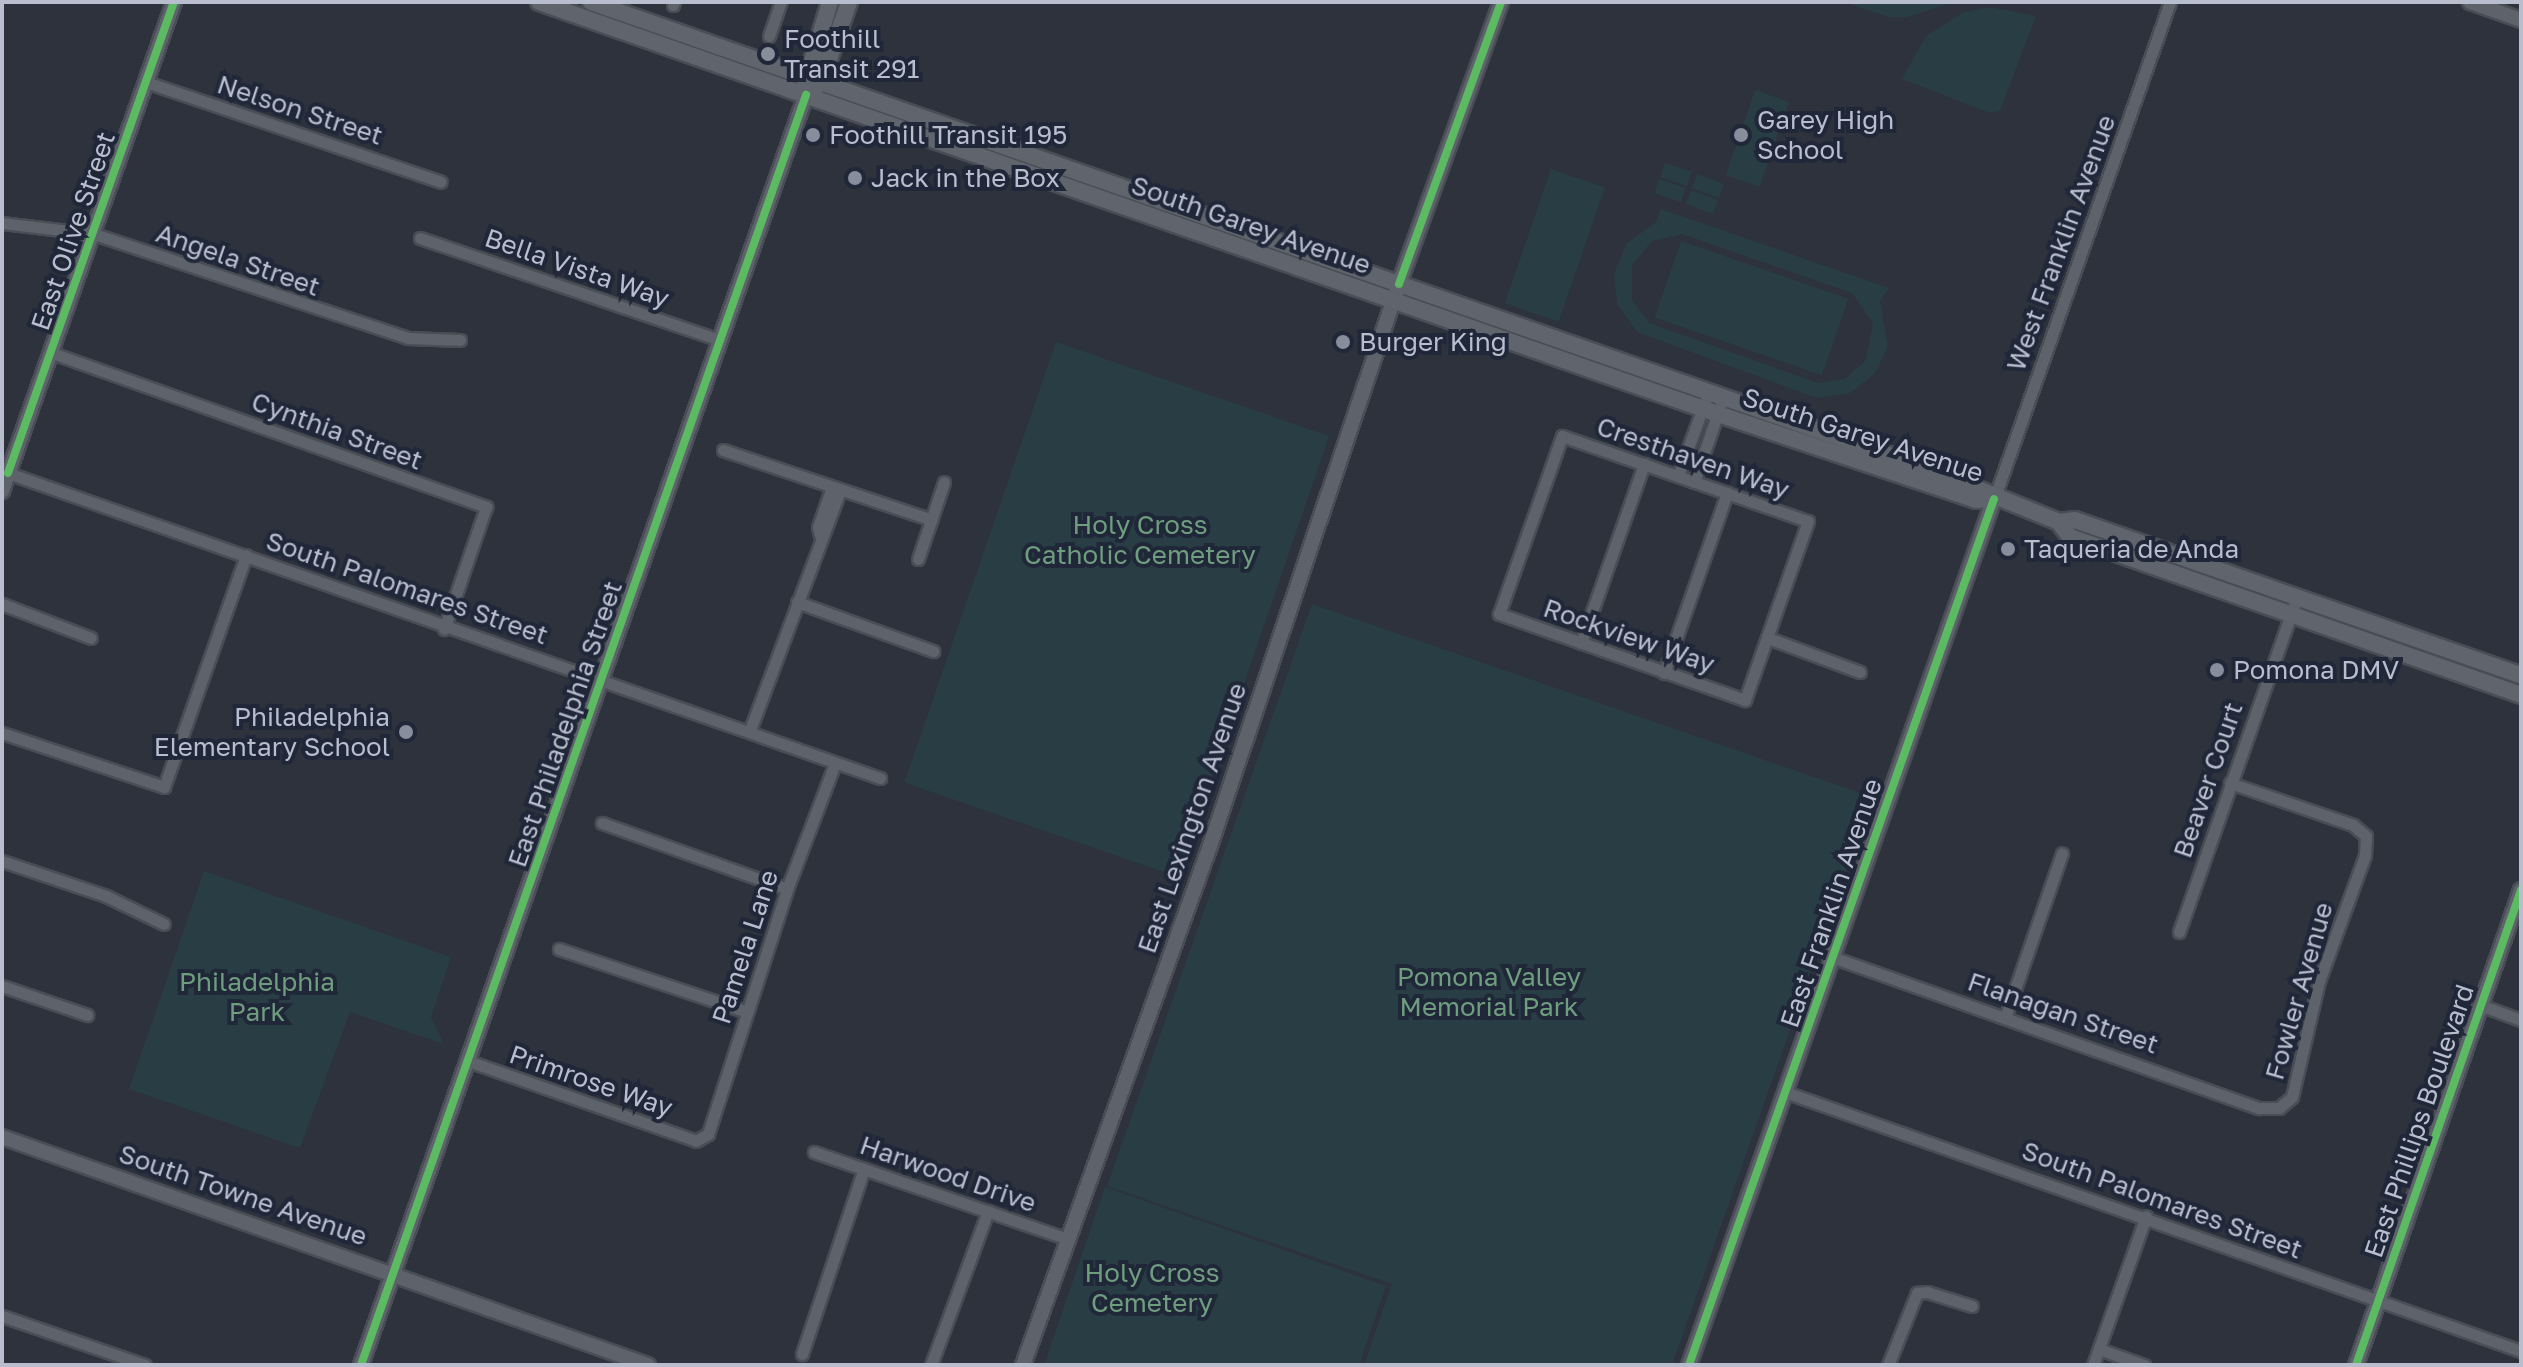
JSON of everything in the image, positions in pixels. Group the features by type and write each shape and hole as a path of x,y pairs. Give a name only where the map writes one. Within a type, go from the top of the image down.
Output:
{"main road":[{"name":"South Garey Avenue","path":"539,2 806,95 1020,161 1713,403 1926,468 1994,499 2059,522 2070,537 2521,675"},
{"name":"South Garey Avenue","path":"591,2 821,82 1020,161"},
{"path":"806,95 804,76 830,2"},
{"path":"806,95 821,82 849,2"},
{"name":"South Garey Avenue","path":"2293,607 2521,695"}],"street":[{"name":"East Olive Street","path":"2,491 174,2"},
{"path":"769,36 781,2"},
{"name":"East Lexington Avenue","path":"1023,1365 1210,846 1396,292 1501,2"},
{"name":"West Franklin Avenue","path":"1994,499 2170,2"},
{"path":"2470,2 2521,20"},
{"name":"Nelson Street","path":"146,82 441,182"},
{"name":"East Philadelphia Street","path":"361,1365 471,1062 602,676 806,95"},
{"name":"Angela Street","path":"2,223 94,234 408,338 460,340"},
{"name":"Bella Vista Way","path":"420,238 720,340"},
{"name":"Cynthia Street","path":"52,353 486,507 444,629"},
{"path":"1678,476 1713,403"},
{"path":"1694,482 1713,403"},
{"name":"Cresthaven Way","path":"1499,614 1562,436 1808,521 1768,638"},
{"path":"723,450 932,520"},
{"path":"1581,643 1644,464"},
{"name":"South Palomares Street","path":"8,473 246,555 444,629 602,676 880,778"},
{"path":"918,559 944,482"},
{"path":"750,730 820,535 818,527 836,488"},
{"path":"1664,673 1727,493"},
{"name":"East Franklin Avenue","path":"1689,1365 1788,1093 1832,957 1994,499"},
{"path":"2,733 164,787 246,555"},
{"path":"797,602 933,651"},
{"path":"2,604 91,638"},
{"name":"Beaver Court","path":"2179,932 2293,607"},
{"name":"Rockview Way","path":"1499,614 1745,700 1768,638"},
{"path":"1768,638 1860,672"},
{"name":"Pamela Lane","path":"696,1141 708,1134 787,889 835,763"},
{"name":"Fowler Avenue","path":"2230,783 2353,825 2366,836 2365,855 2319,981 2292,1097 2279,1108"},
{"path":"602,823 787,889"},
{"path":"2006,1015 2062,853"},
{"path":"2,861 106,896 164,924"},
{"name":"East Phillips Boulevard","path":"2356,1365 2521,890"},
{"path":"559,949 747,1012"},
{"name":"Flanagan Street","path":"1832,957 2006,1015 2259,1108 2279,1108"},
{"path":"2,986 87,1015"},
{"path":"2480,1005 2521,1020"},
{"name":"Primrose Way","path":"471,1062 696,1141"},
{"name":"South Palomares Street","path":"1788,1093 2146,1216 2521,1351"},
{"name":"South Towne Avenue","path":"2,1137 394,1272 648,1365"},
{"name":"Harwood Drive","path":"814,1152 1068,1239"},
{"path":"802,1354 864,1169"},
{"path":"931,1365 988,1211"},
{"path":"2093,1365 2146,1216"},
{"path":"1888,1365 1910,1303 1917,1293 1927,1292 1972,1306"},
{"path":"2,1316 145,1365"},
{"path":"2099,1349 2144,1365"}],"green space":[{"path":"1844,2 1954,2 1908,17 1888,17"},
{"path":"1990,7 2036,16 2000,111 1990,113 1902,79 1926,36 1964,12"},
{"path":"1755,90 1789,102 1760,187 1726,175"},
{"path":"1665,163 1692,172 1687,186 1660,177"},
{"path":"1551,169 1605,188 1559,322 1505,303"},
{"path":"1697,174 1724,184 1719,198 1692,188"},
{"path":"1659,179 1686,188 1681,202 1654,193"},
{"path":"1691,190 1718,200 1713,214 1686,204"},
{"path":"1661,209 1889,288 1880,302 1888,347 1875,373 1850,393 1817,398 1637,332 1617,304 1614,274 1626,244 1656,222","holes":["1682,234 1852,293 1873,323 1866,360 1845,379 1818,383 1649,323 1632,300 1632,265 1652,241"]},
{"path":"1681,241 1848,299 1822,375 1655,318"},
{"name":"Holy Cross Catholic Cemetery","path":"1056,342 1329,436 1178,877 904,783"},
{"name":"Pomona Valley Memorial Park","path":"1312,604 1872,797 1672,1365 1364,1365 1392,1284 1107,1186"},
{"name":"Philadelphia Park","path":"204,871 451,957 431,1017 444,1044 350,1012 300,1148 129,1089"},
{"name":"Holy Cross Cemetery","path":"1105,1187 1386,1286 1359,1365 1044,1365"}],"cycle path":[{"path":"8,473 174,2"},
{"path":"1399,284 1501,2"},
{"path":"361,1365 806,95"},
{"path":"1689,1365 1994,499"},
{"path":"2356,1365 2521,890"}],"place":[{"name":"Foothill Transit 291","path":"768,54"},
{"name":"Foothill Transit 195","path":"813,135"},
{"name":"Garey High School","path":"1741,135"},
{"name":"Jack in the Box","path":"855,178"},
{"name":"Burger King","path":"1343,342"},
{"name":"Taqueria de Anda","path":"2008,549"},
{"name":"Pomona DMV","path":"2217,670"},
{"name":"Philadelphia Elementary School","path":"406,732"}]}
